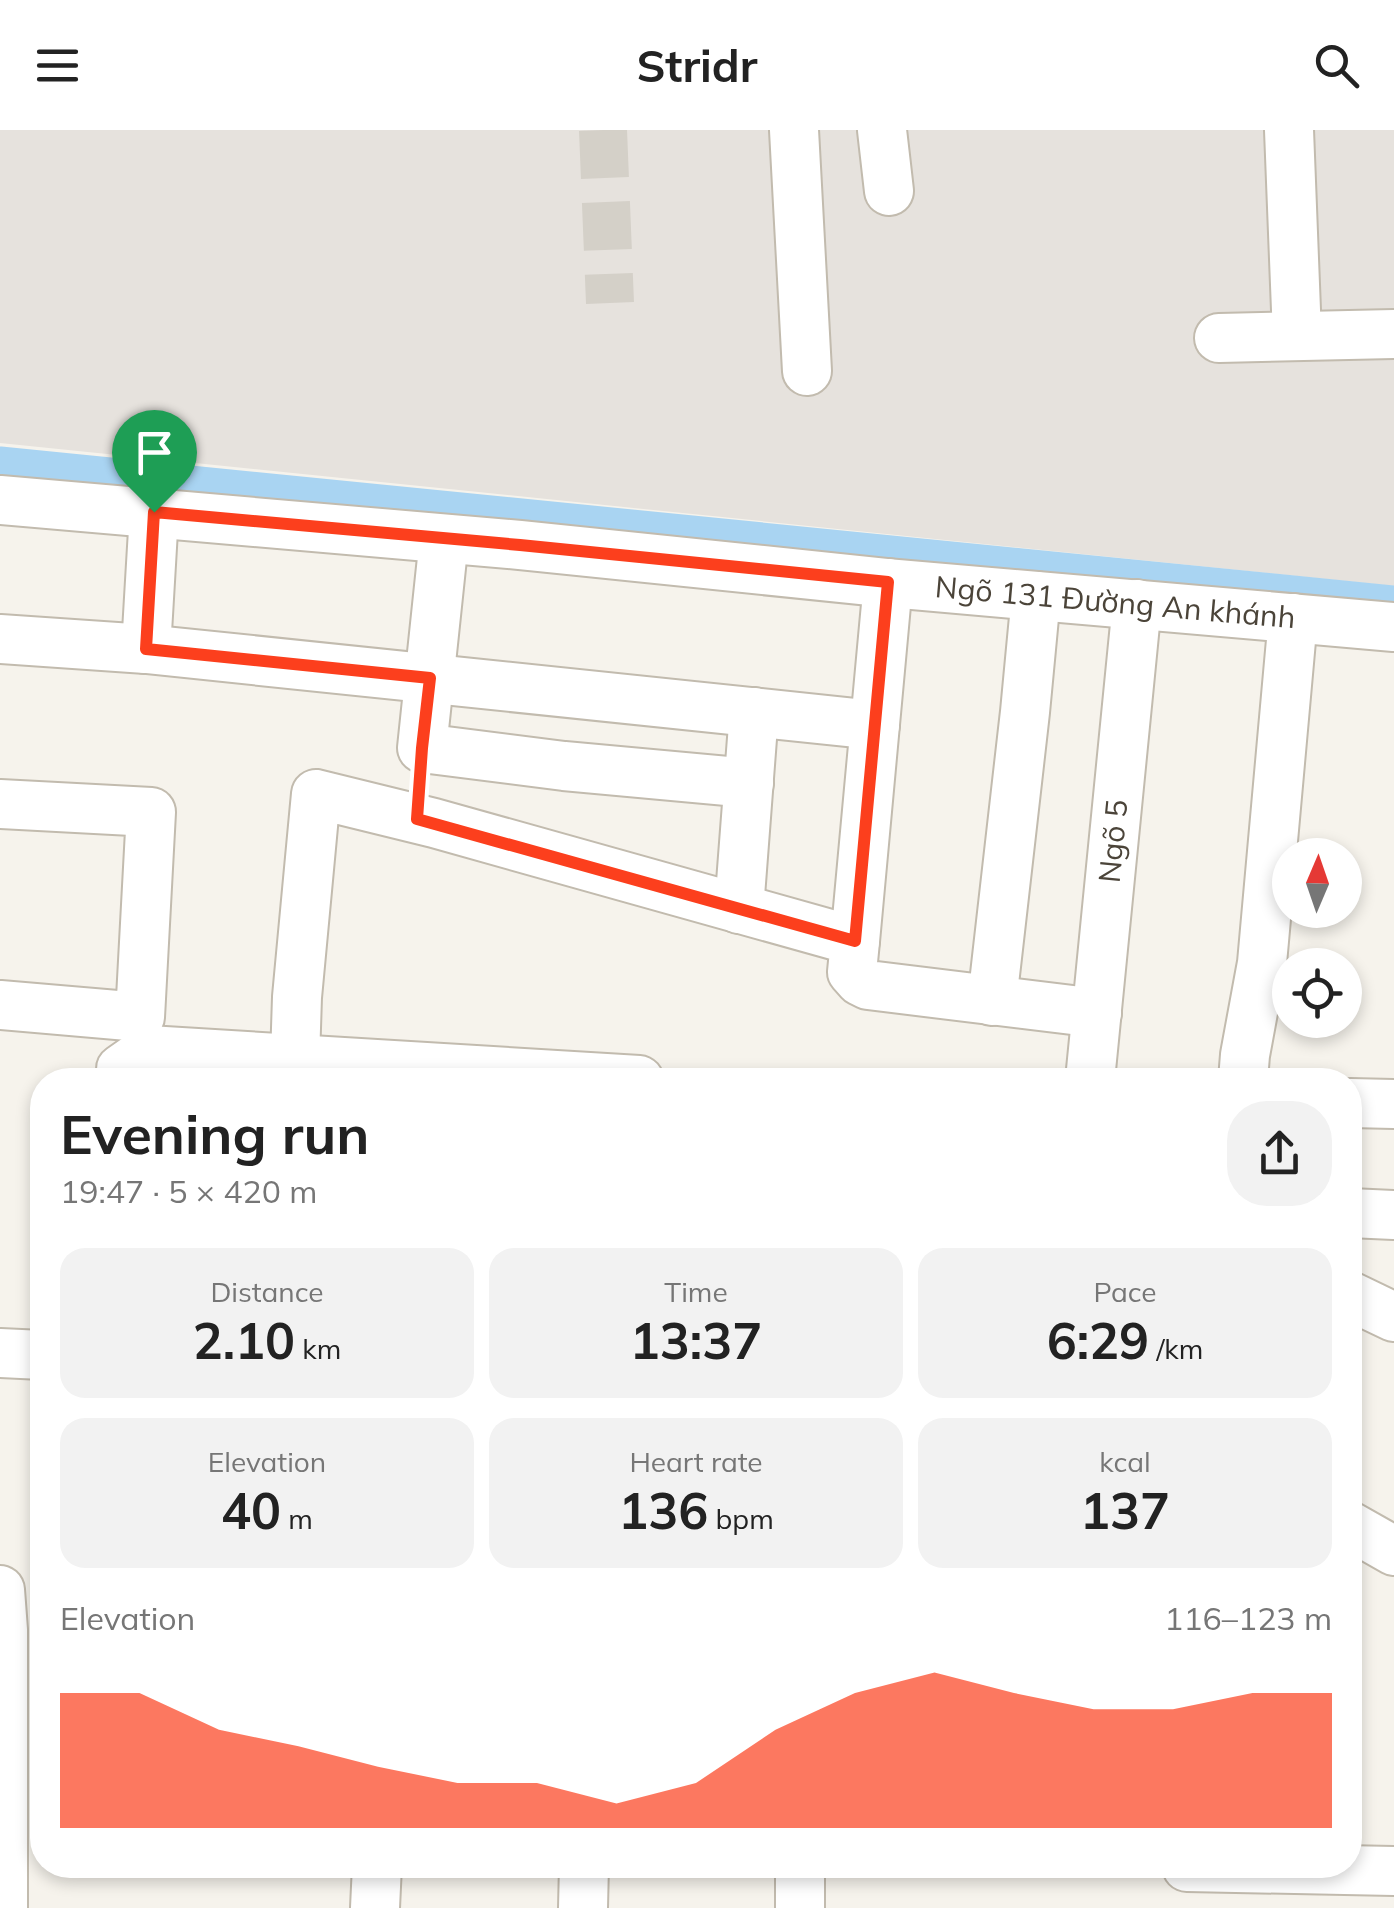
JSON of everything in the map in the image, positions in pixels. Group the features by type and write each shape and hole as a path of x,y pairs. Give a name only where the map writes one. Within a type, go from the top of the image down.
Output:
{"street":[{"path":"794,130 807,371"},
{"path":"882,130 889,191"},
{"path":"1290,130 1297,336"},
{"path":"1219,338 1394,334"},
{"name":"Ngõ 131 Đường An khánh","path":"0,500 1394,628"},
{"path":"146,649 154,512"},
{"path":"417,819 444,539"},
{"path":"888,582 852,972 868,985 1097,1013"},
{"path":"992,1001 1036,596"},
{"name":"Ngõ 5","path":"1091,1068 1137,604"},
{"path":"1244,1068 1262,962 1292,618"},
{"path":"0,638 146,649 875,725"},
{"path":"739,909 754,712"},
{"path":"422,748 749,783"},
{"path":"295,1059 316,794 855,941"},
{"path":"0,804 151,812 140,1017 0,1005"},
{"path":"122,1068 148,1050 442,1068"},
{"path":"1362,1103 1394,1104"},
{"path":"1362,1213 1394,1214"},
{"path":"1362,1302 1394,1317"},
{"path":"0,1353 30,1354"},
{"path":"1362,1533 1394,1551"},
{"path":"4,1908 11,1620"},
{"path":"1362,1873 1394,1872"},
{"path":"375,1908 376,1878"},
{"path":"583,1908 584,1878"},
{"path":"800,1878 800,1908"},
{"path":"1187,1880 1239,1878"}],"shaded area":[{"path":"0,130 1394,130 1394,586 0,443"}],"waterway":[{"path":"0,464 1394,603"}],"tunnel":[{"path":"603,130 610,303"}],"route":[{"path":"154,512 888,582 855,941 417,819 430,678 146,649 154,512"}]}
